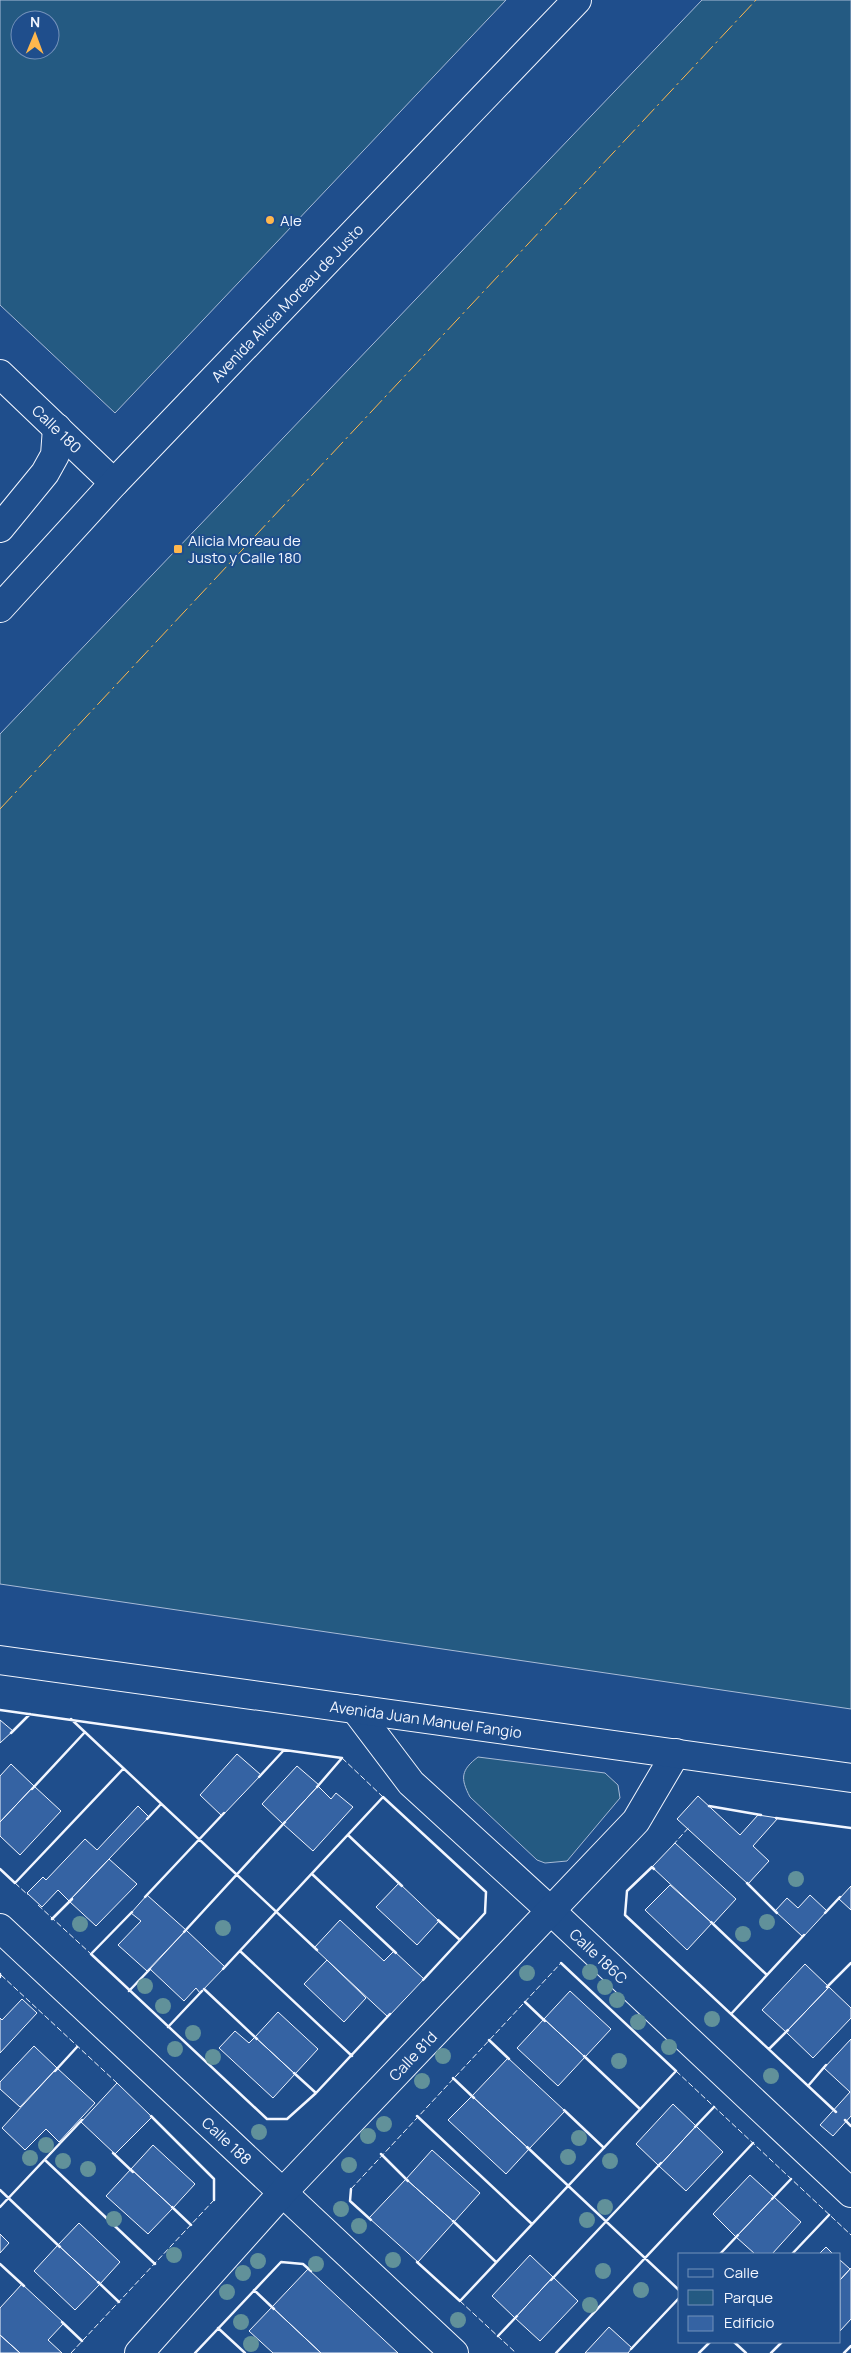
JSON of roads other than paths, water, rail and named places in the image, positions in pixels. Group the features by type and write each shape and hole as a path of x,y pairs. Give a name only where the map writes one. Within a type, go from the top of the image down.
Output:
{"street":[{"name":"Avenida Alicia Moreau de Justo","path":"0,608 114,483 576,0"},
{"name":"Calle 180","path":"0,374 114,483"},
{"path":"0,528 45,473 55,455 57,428"},
{"name":"Avenida Juan Manuel Fangio","path":"0,1660 851,1778"},
{"name":"Calle 186C","path":"355,1709 411,1783 551,1910 851,2193"},
{"name":"Calle 81d","path":"139,2353 284,2191 636,1821 676,1753"},
{"name":"Calle 188","path":"0,1928 284,2191 454,2353"}],"place":[{"name":"Ale","path":"270,220"},
{"name":"Alicia Moreau de Justo y Calle 180","path":"178,549"}]}
